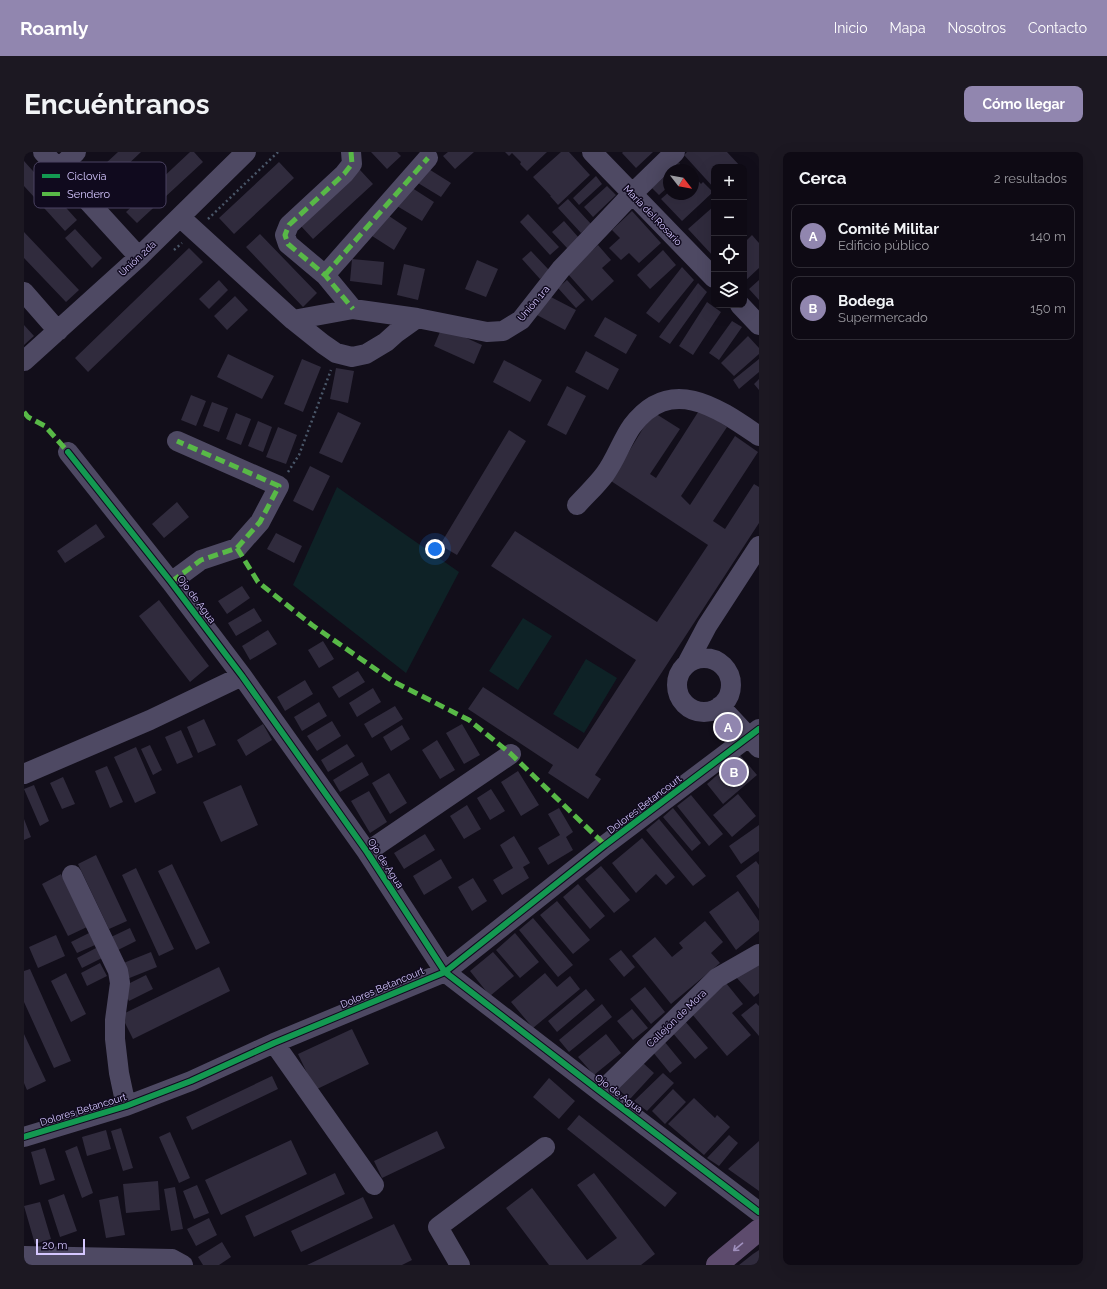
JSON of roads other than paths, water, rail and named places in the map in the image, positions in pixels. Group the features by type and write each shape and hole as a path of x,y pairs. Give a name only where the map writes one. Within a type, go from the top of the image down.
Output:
{"main road":[{"path":"717,1265 759,1230"}],"street":[{"path":"43,152 52,162"},
{"path":"65,162 76,152"},
{"path":"351,152 352,164 344,174 289,225 285,235 288,244 325,275 353,309"},
{"name":"María del Rosario","path":"592,152 711,275"},
{"name":"Unión 1ra","path":"293,320 353,309 417,318 487,332 503,331 521,320 561,269 633,193 675,152"},
{"name":"Unión 2da","path":"24,361 139,257 243,153"},
{"path":"325,275 428,158"},
{"path":"94,208 139,257"},
{"path":"180,217 293,320 322,344 336,353 352,357 366,354 386,342 417,318"},
{"path":"24,292 58,331"},
{"path":"743,308 759,325"},
{"path":"577,505 605,474 632,426 652,406 673,398 696,400 732,417 759,436"},
{"path":"171,582 201,560 237,548 260,522 279,486 177,441"},
{"name":"Ojo de Agua","path":"68,452 171,582 242,676 367,852 445,972 759,1212"},
{"path":"688,662 696,658 709,658 721,663 727,670 731,686 729,695 720,706 708,712 699,712 690,709 683,703 678,695 676,686 677,681 682,668 688,662 707,626 759,546"},
{"path":"24,774 150,720 242,676"},
{"path":"720,706 756,738"},
{"name":"Dolores Betancourt","path":"24,1137 126,1106 191,1081 274,1043 445,972 606,845 756,738"},
{"path":"367,852 511,754"},
{"path":"72,875 118,971 120,983 115,1020 115,1039 119,1073 126,1106"},
{"name":"Callejón de Mora","path":"601,1092 717,978 759,954"},
{"path":"274,1043 374,1185"},
{"path":"460,1265 438,1227 545,1147"},
{"path":"24,1256 146,1262 172,1259 184,1265"}],"place":[{"name":"Comité Militar","path":"728,727"},
{"name":"Bodega","path":"734,772"}]}
